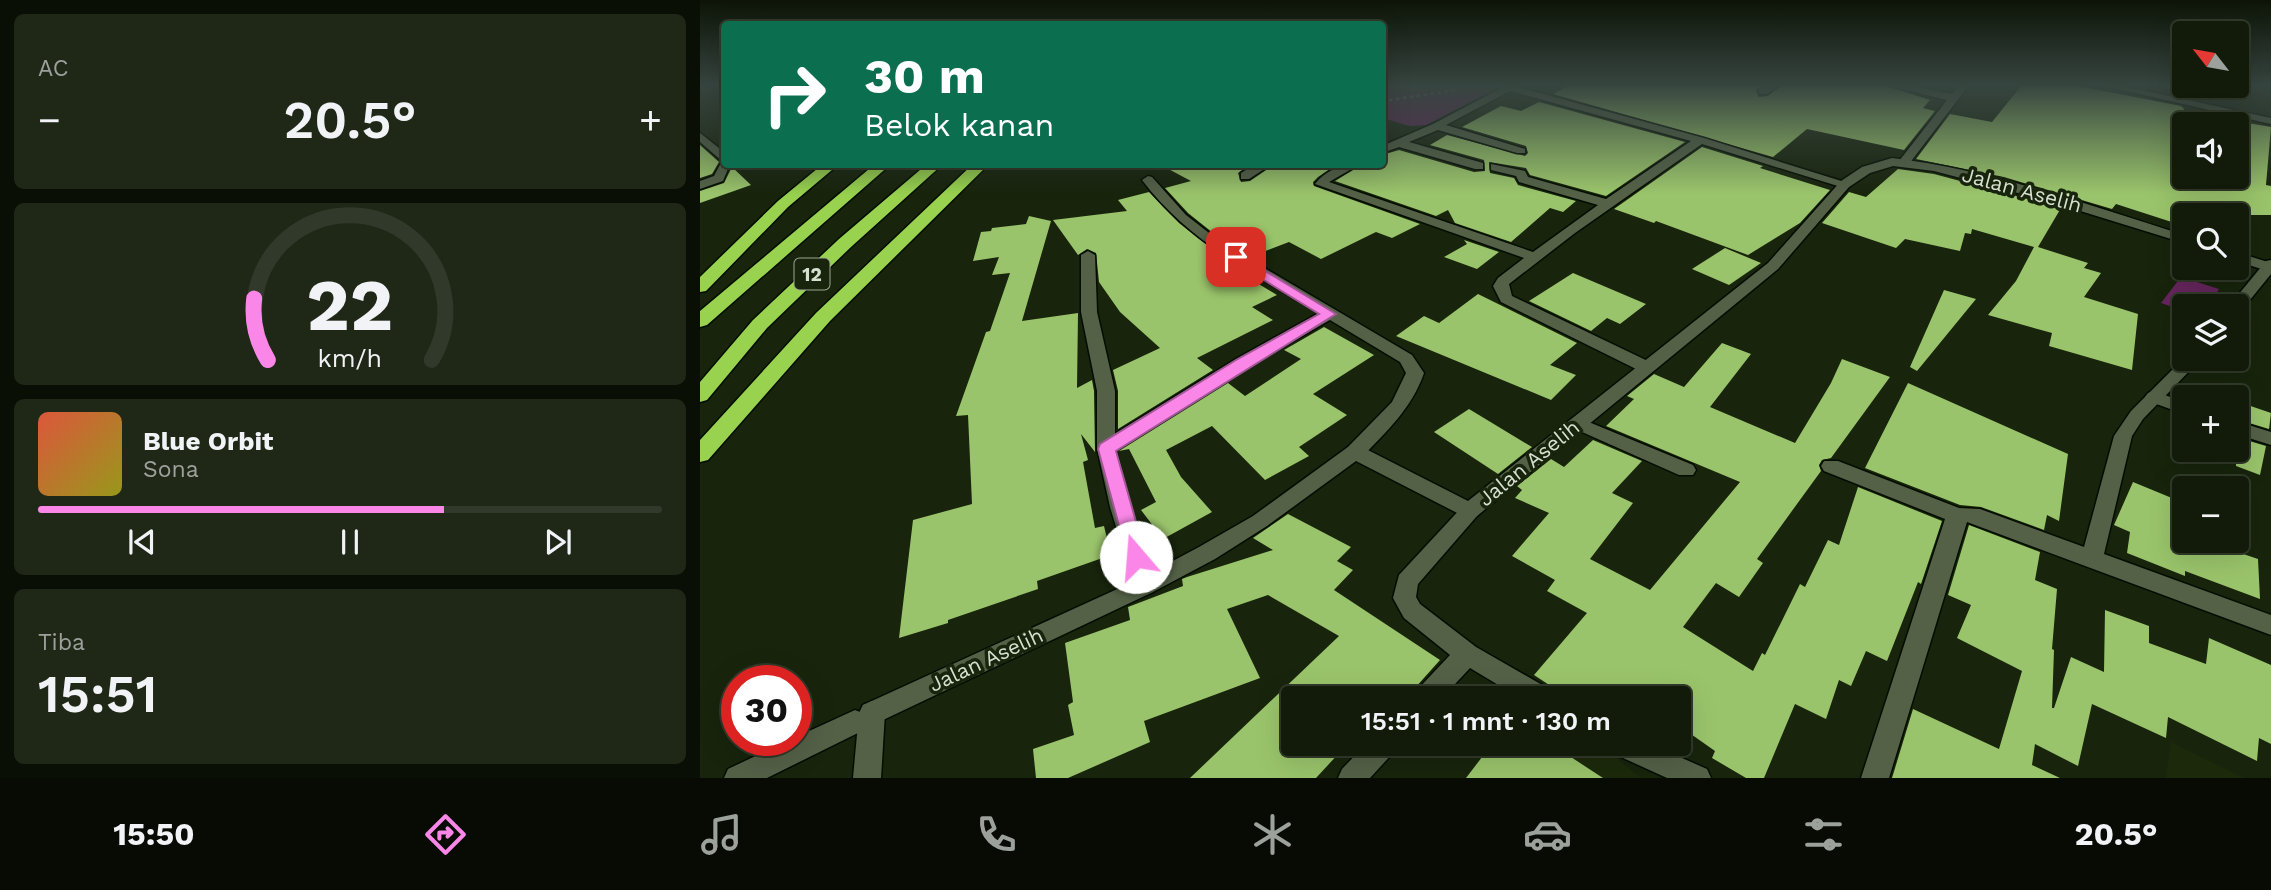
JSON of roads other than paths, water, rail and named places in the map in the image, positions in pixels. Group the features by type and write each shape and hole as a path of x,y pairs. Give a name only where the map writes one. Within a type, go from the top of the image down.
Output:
{"highway":[{"path":"700,287 783,204 827,168"},
{"name":"12","path":"700,321 879,168"},
{"name":"12","path":"700,395 760,324 845,243 931,168"},
{"path":"700,454 823,317 978,168"}],"street":[{"path":"1386,148 1446,121"},
{"path":"1635,121 1845,184"},
{"path":"1905,161 1937,121"},
{"path":"1437,126 1521,151"},
{"path":"1386,138 1415,134"},
{"path":"700,136 721,155"},
{"path":"1646,367 1506,299 1500,291 1503,281 1700,140"},
{"path":"1398,142 1479,166"},
{"name":"Jalan Aselih","path":"738,778 1145,586 1208,553 1260,521 1355,452 1470,511 1773,266 1845,184 1866,170 1905,161 2053,198 2172,235"},
{"path":"1495,167 1521,174 1523,179 1608,204"},
{"path":"700,186 719,178 722,168"},
{"path":"1245,176 1259,168"},
{"path":"1346,168 1321,184 1535,257"},
{"path":"1148,180 1181,218 1217,246 1406,359 1415,373 1411,388 1398,409 1355,452"},
{"path":"1088,255 1089,312 1106,391 1106,449 1120,507 1145,586"},
{"path":"2247,294 2270,266 2249,260"},
{"path":"1106,449 1242,363 1329,314"},
{"path":"2092,558 2123,436 2154,397 2181,371"},
{"path":"2154,397 2172,404"},
{"path":"1579,424 1685,470"},
{"path":"2249,431 2271,439"},
{"path":"1831,466 1957,517 1973,514 2271,625"},
{"path":"1470,511 1407,581 1404,597 1412,611 1466,654 1521,686"},
{"path":"1875,778 1957,517"},
{"path":"1437,686 1466,654"},
{"path":"863,718 867,778"},
{"path":"1352,778 1373,756"},
{"path":"1648,756 1697,778"}]}
